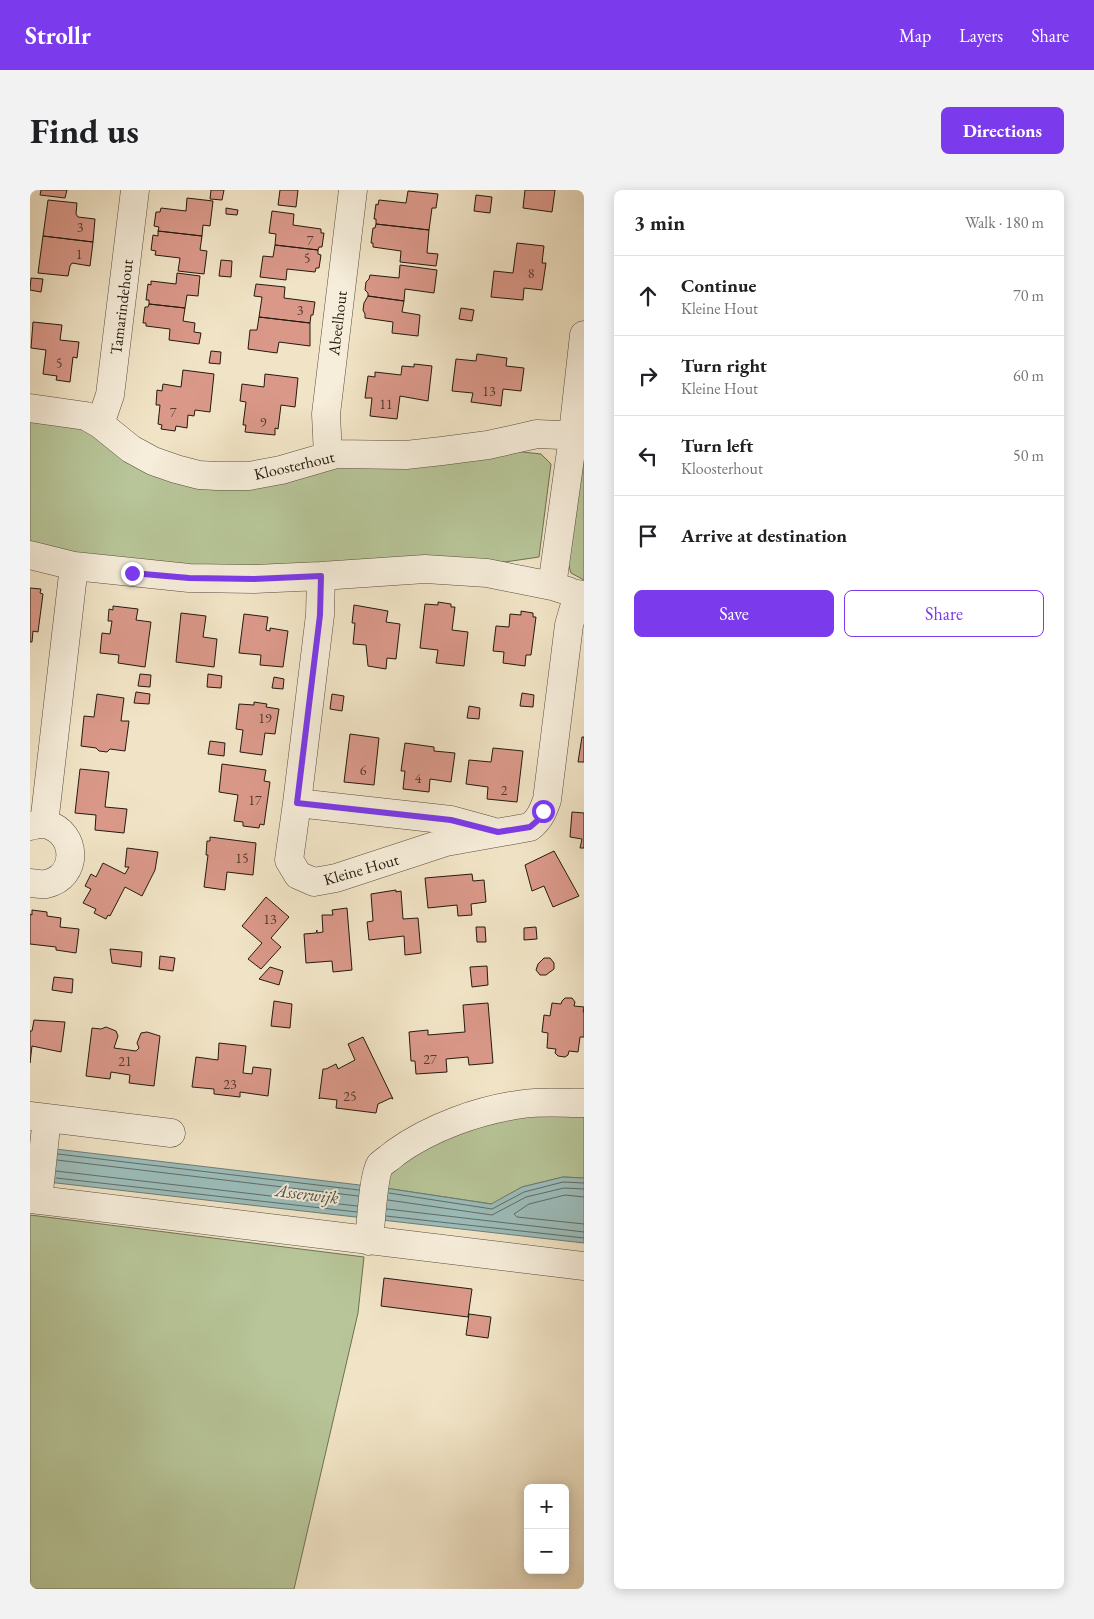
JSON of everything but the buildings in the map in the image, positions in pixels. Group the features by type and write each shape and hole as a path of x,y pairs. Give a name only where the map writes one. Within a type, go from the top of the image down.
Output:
{"street":[{"name":"Tamarindehout","path":"100,424 110,395 135,190"},
{"name":"Abeelhout","path":"328,456 326,414 353,190"},
{"path":"552,586 571,450 578,435 584,335"},
{"name":"Kloosterhout","path":"30,408 86,416 100,424 131,449 153,461 199,475 249,476 281,470 336,454 406,455 488,445 537,434 578,435"},
{"path":"30,555 74,566 189,578 254,579 425,569 487,573 552,586 581,595"},
{"path":"30,882 45,884 61,877 70,862 70,845 60,830 37,825 74,566"},
{"name":"Kleine Hout","path":"321,576 320,615 289,860 298,875 314,882 336,878 446,842 530,827 537,821 547,800 569,625 581,595"},
{"name":"Kleine Hout","path":"297,803 451,820 498,832"},
{"path":"370,1232 376,1178 380,1166 407,1144 450,1124 482,1113 523,1104 584,1103"},
{"path":"171,1133 40,1125 36,1194 370,1232 584,1266"}],"green space":[{"path":"30,418 75,424 154,474 345,466 514,451 541,454 551,464 539,557 505,562 414,560 282,569 164,565 50,551 30,545"},
{"path":"584,456 584,580 571,573 566,556"},
{"path":"528,1114 584,1114 584,1178 563,1177 522,1187 492,1204 385,1188 391,1167 462,1131"},
{"path":"30,1215 364,1257 358,1313 294,1589 30,1589"}],"water":[{"name":"Asserwijk","path":"30,1146 385,1188 491,1204 522,1187 563,1177 584,1178 584,1243 30,1180"}],"route":[{"path":"132,573 189,578 254,579 321,576 320,615 297,803 451,820 498,832 530,827 537,821 543,811"}]}
